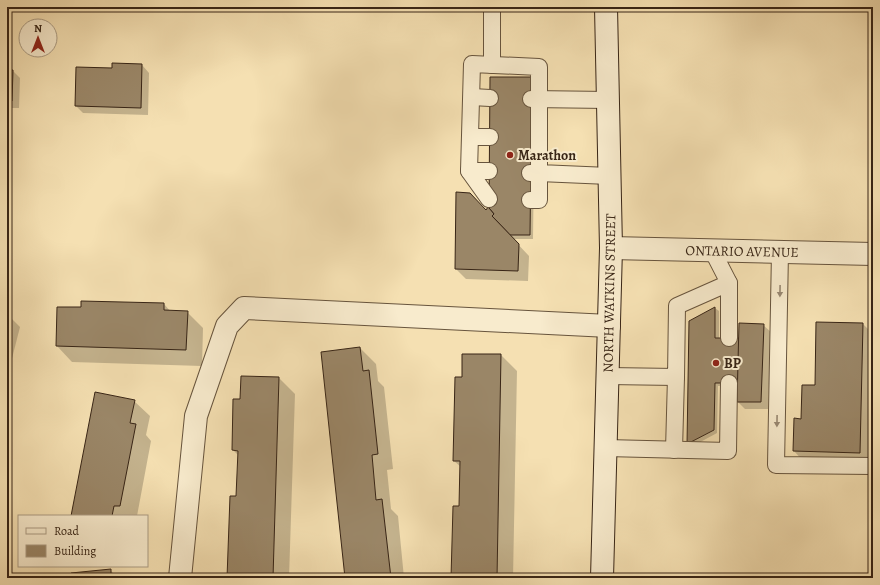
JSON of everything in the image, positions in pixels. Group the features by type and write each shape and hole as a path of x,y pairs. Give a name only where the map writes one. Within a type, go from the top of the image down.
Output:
{"street":[{"name":"NORTH WATKINS STREET","path":"602,578 611,248 606,7"},
{"name":"ONTARIO AVENUE","path":"611,248 873,254"},
{"path":"180,578 196,416 227,326 244,308 609,326"}],"lane":[{"path":"492,7 492,65"},
{"path":"489,199 469,171 472,64 539,67 535,99 534,173 539,200 530,200"},
{"path":"472,97 490,98"},
{"path":"535,99 608,100"},
{"path":"471,137 490,137"},
{"path":"469,171 490,171"},
{"path":"534,173 609,176"},
{"path":"712,250 729,283 724,333"},
{"path":"780,252 776,465 873,466"},
{"path":"674,450 681,414 680,380 683,349 677,306 729,283"},
{"path":"608,376 680,380"},
{"path":"606,448 728,451 724,394"}],"building":[{"path":"112,63 142,64 141,108 75,106 76,67 112,68"},
{"path":"7,70 13,70 12,101 7,101"},
{"name":"Marathon","path":"490,77 532,77 530,235 510,235 492,216 494,214 489,208"},
{"path":"456,192 470,193 486,210 488,207 494,214 492,216 519,244 518,271 455,269"},
{"path":"81,301 164,303 164,310 188,311 186,350 56,346 57,307 81,307"},
{"name":"BP","path":"715,307 715,338 743,338 743,383 715,383 714,430 687,444 689,321"},
{"path":"816,322 863,323 860,453 793,451 794,418 801,419 802,385 815,385"},
{"path":"739,323 764,324 761,402 737,402"},
{"path":"360,347 363,371 369,370 378,454 372,455 376,500 382,499 391,578 345,578 321,352"},
{"path":"462,354 501,354 497,578 451,578 453,506 459,506 460,461 453,461 455,377 462,377"},
{"path":"241,376 279,377 273,578 227,578 230,496 236,496 238,451 232,450 233,399 240,399"},
{"path":"95,392 135,400 130,423 136,424 120,506 114,506 112,515 71,515"},
{"path":"111,569 111,578 72,578 71,573"}],"place":[{"name":"Marathon","path":"510,155"},
{"name":"BP","path":"716,363"}]}
